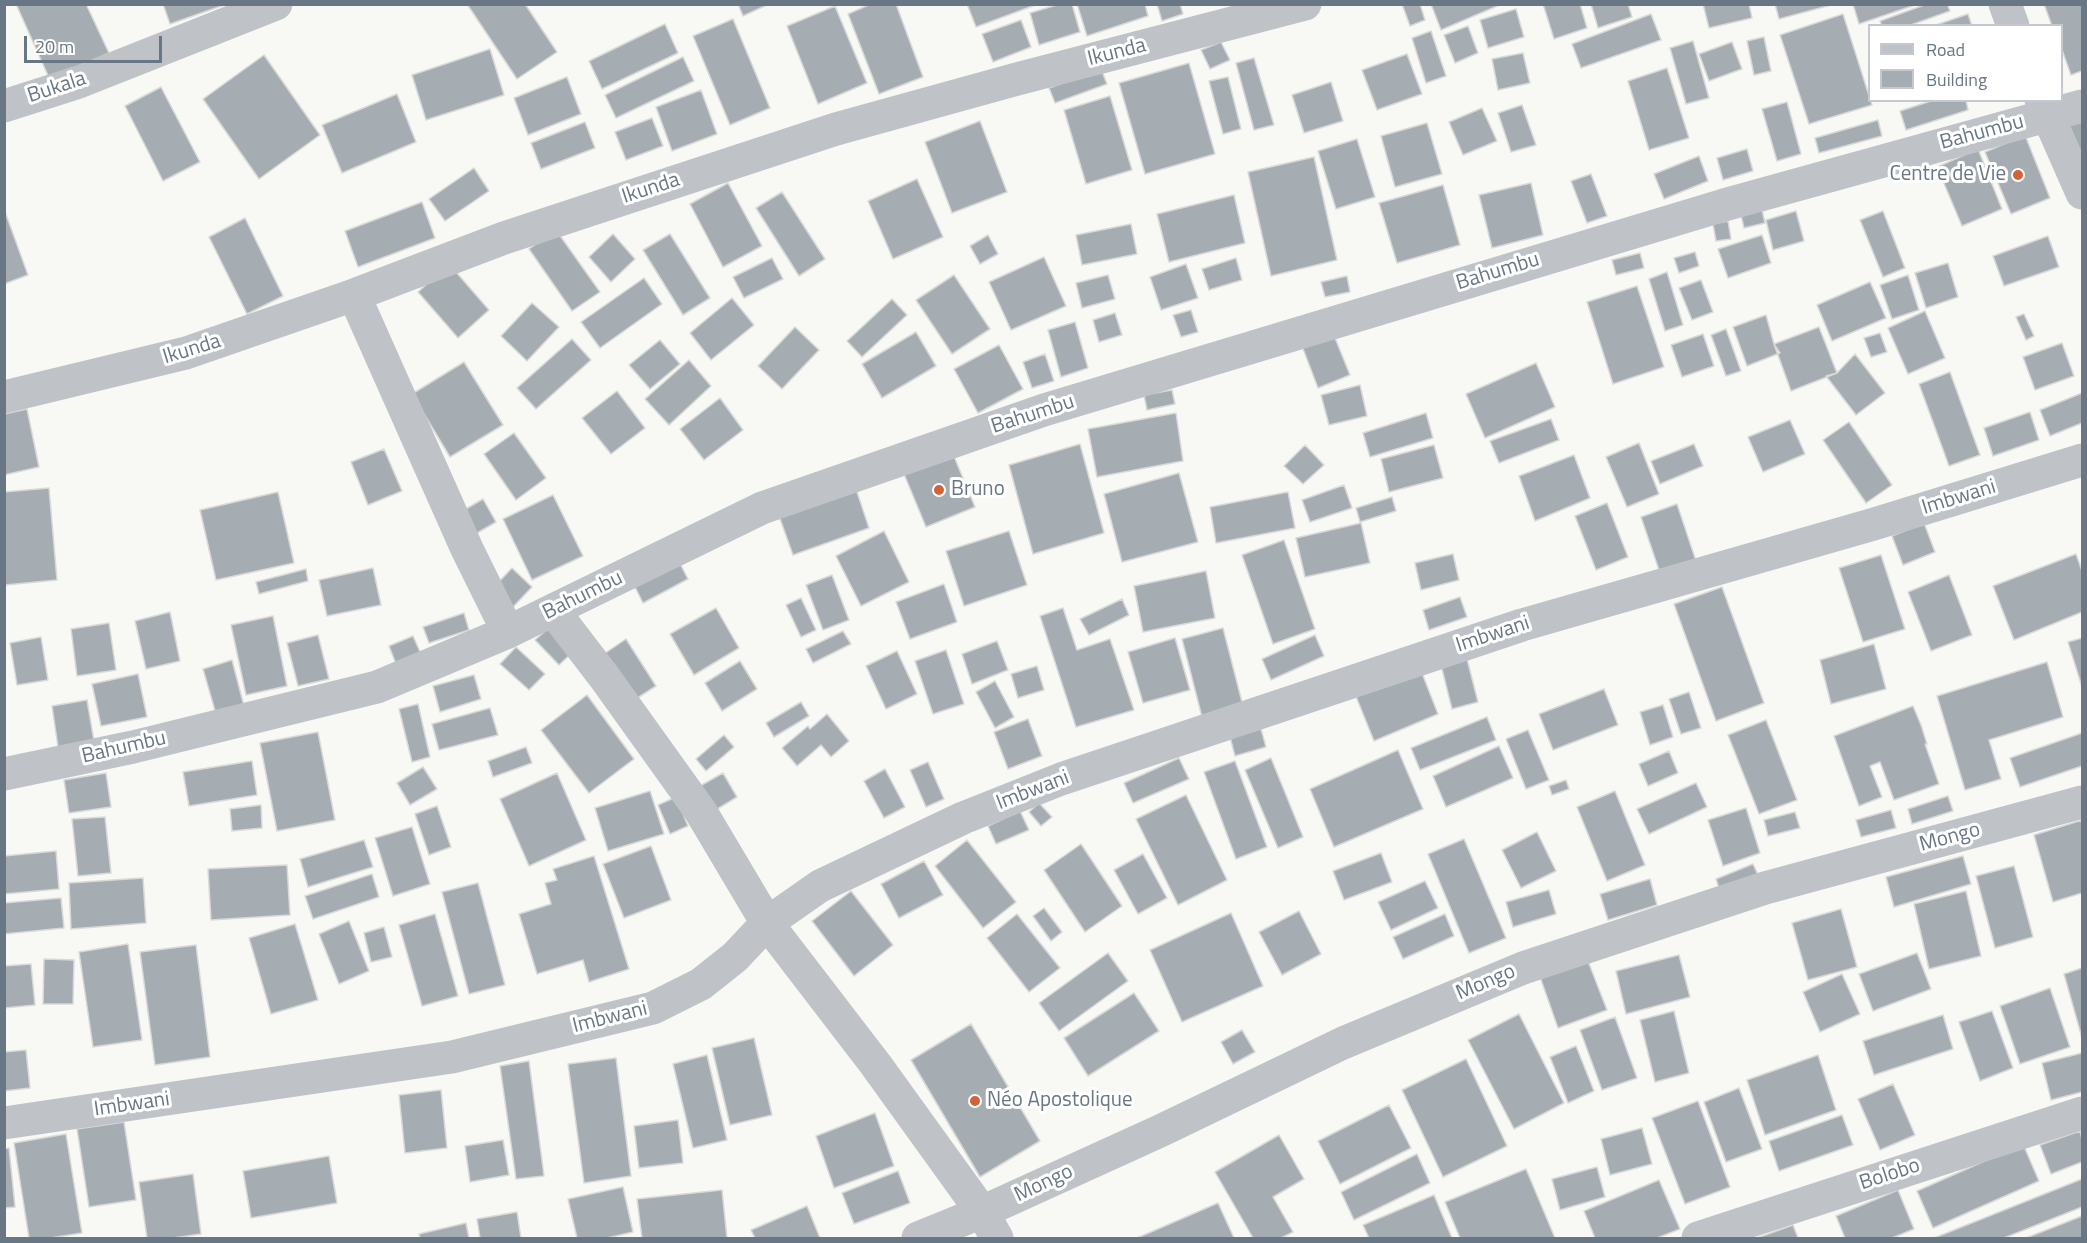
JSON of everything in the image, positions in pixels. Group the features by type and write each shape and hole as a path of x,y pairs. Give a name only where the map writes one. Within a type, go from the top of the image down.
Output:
{"street":[{"name":"Bukala","path":"4,106 79,82 276,4"},
{"name":"Ikunda","path":"4,397 186,353 354,295 504,238 836,129 1305,4"},
{"path":"2005,4 2012,24"},
{"name":"Bahumbu","path":"4,774 133,747 377,687 508,632 762,508 1044,410 2044,108 2082,106"},
{"path":"2044,108 2082,193"},
{"path":"354,295 466,549 508,632"},
{"name":"Imbwani","path":"4,1123 452,1057 653,1008 701,984 735,957 767,923 820,886 963,818 1060,779 1522,625 1874,524 2082,459"},
{"path":"553,610 701,812 767,923 876,1065 989,1225"},
{"name":"Mongo","path":"918,1239 989,1225 1160,1131 1343,1043 1523,968 1765,888 2082,802"},
{"name":"Bolobo","path":"1698,1239 2082,1113"}],"building":[{"path":"16,4 86,4 109,53 50,80"},
{"path":"163,4 227,4 170,24"},
{"path":"467,4 525,4 557,52 517,79"},
{"path":"738,4 769,4 743,16"},
{"path":"871,4 896,4 923,77 879,94 848,14"},
{"path":"967,4 1038,4 976,27"},
{"path":"1060,4 1072,4 1080,32 1039,45 1030,13"},
{"path":"1077,4 1145,4 1148,16 1087,36"},
{"path":"1157,4 1180,4 1183,14 1162,21"},
{"path":"1402,4 1420,4 1425,20 1410,26"},
{"path":"1431,4 1502,4 1441,30"},
{"path":"1543,4 1580,4 1587,28 1554,39"},
{"path":"1591,4 1628,4 1632,17 1598,28"},
{"path":"1703,4 1749,4 1752,18 1709,28"},
{"path":"1775,4 1835,4 1779,19"},
{"path":"1853,4 1918,4 1859,24"},
{"path":"1927,4 1947,4 1950,11 1914,24 1881,24 1880,21"},
{"path":"2044,4 2082,4 2082,71 2071,75 2063,53 2063,24 2051,24"},
{"path":"835,6 867,83 818,104 787,26"},
{"path":"1516,9 1524,37 1488,48 1480,20"},
{"path":"1651,14 1661,40 1581,68 1572,44"},
{"path":"1843,14 1868,92 1868,102 1871,102 1872,105 1809,124 1780,35"},
{"path":"1968,14 1971,24 1939,24"},
{"path":"733,19 770,108 730,125 693,36"},
{"path":"1021,20 1031,47 993,62 982,34"},
{"path":"665,24 678,53 602,89 589,61"},
{"path":"1468,26 1478,53 1455,63 1444,35"},
{"path":"1431,31 1446,76 1426,83 1412,38"},
{"path":"1764,37 1771,71 1754,75 1747,41"},
{"path":"1693,41 1709,98 1686,104 1670,48"},
{"path":"1221,42 1230,60 1210,69 1201,50"},
{"path":"1732,42 1742,69 1709,81 1699,54"},
{"path":"490,49 504,95 426,120 412,75"},
{"path":"1523,53 1530,83 1498,90 1492,59"},
{"path":"1407,54 1422,94 1377,110 1362,70"},
{"path":"264,55 320,135 259,179 203,99"},
{"path":"683,57 694,81 616,118 605,95"},
{"path":"1254,58 1274,125 1254,130 1236,63"},
{"path":"1189,63 1215,154 1145,174 1119,83"},
{"path":"1667,68 1689,138 1649,150 1628,81"},
{"path":"1101,69 1107,84 1055,103 1049,88"},
{"path":"567,77 581,114 528,135 514,98"},
{"path":"1228,77 1241,129 1223,134 1209,81"},
{"path":"1331,82 1343,121 1304,133 1292,95"},
{"path":"161,87 200,162 163,181 125,106"},
{"path":"701,90 717,134 672,151 656,107"},
{"path":"397,94 416,142 342,173 322,125"},
{"path":"1110,96 1132,170 1086,184 1064,110"},
{"path":"1787,102 1801,154 1777,161 1762,109"},
{"path":"1928,102 1966,102 1968,110 1906,130 1900,111"},
{"path":"1522,105 1536,145 1511,152 1498,113"},
{"path":"1482,108 1497,141 1463,155 1449,122"},
{"path":"652,118 663,146 626,160 615,132"},
{"path":"2082,119 2082,153 2067,155 2062,122"},
{"path":"1878,120 1882,136 1819,153 1815,138"},
{"path":"980,121 1007,192 952,213 925,142"},
{"path":"585,122 595,148 541,169 531,143"},
{"path":"1427,123 1442,174 1395,187 1381,136"},
{"name":"Centre de Vie","path":"2025,135 2050,198 2011,214 1985,152"},
{"path":"1357,139 1375,197 1336,209 1318,151"},
{"path":"1747,149 1753,171 1723,180 1717,158"},
{"path":"1978,149 2002,209 1962,226 1937,167"},
{"path":"1699,156 1708,181 1664,199 1654,174"},
{"path":"1314,157 1337,260 1271,276 1248,172"},
{"path":"474,168 489,191 445,221 429,199"},
{"path":"1591,174 1607,216 1587,223 1571,181"},
{"path":"917,179 943,237 893,259 868,201"},
{"path":"728,183 762,246 723,267 690,204"},
{"path":"1531,183 1543,235 1492,248 1479,195"},
{"path":"1443,185 1460,245 1397,263 1379,203"},
{"path":"782,192 825,259 799,276 756,208"},
{"path":"1234,195 1245,243 1169,262 1157,214"},
{"path":"422,202 435,238 358,267 345,231"},
{"path":"4,209 28,275 4,284"},
{"path":"1762,210 1765,223 1744,228 1741,215"},
{"path":"1796,211 1804,241 1773,250 1766,220"},
{"path":"1883,211 1905,268 1883,277 1860,220"},
{"path":"245,218 283,296 247,314 209,237"},
{"path":"1728,221 1731,239 1716,241 1713,224"},
{"path":"1131,224 1137,254 1082,265 1076,235"},
{"path":"556,230 600,292 572,311 529,249"},
{"path":"613,234 635,259 611,282 589,257"},
{"path":"670,234 710,298 683,315 643,250"},
{"path":"988,235 998,254 980,264 970,246"},
{"path":"1762,235 1771,263 1728,278 1718,249"},
{"path":"2048,236 2059,267 2004,286 1993,256"},
{"path":"1695,252 1699,266 1679,273 1674,258"},
{"path":"1640,253 1644,268 1616,275 1612,260"},
{"path":"1044,257 1066,306 1011,330 989,282"},
{"path":"772,258 783,279 744,298 733,277"},
{"path":"1236,258 1242,280 1209,290 1202,269"},
{"path":"1948,263 1958,297 1926,308 1915,273"},
{"path":"449,264 489,310 458,338 418,292"},
{"path":"1186,264 1198,298 1161,310 1150,277"},
{"path":"1667,272 1683,325 1665,331 1649,279"},
{"path":"954,275 990,329 952,354 916,300"},
{"path":"1108,275 1115,299 1082,308 1076,283"},
{"path":"1908,275 1919,310 1892,319 1880,285"},
{"path":"1347,276 1350,292 1325,297 1321,282"},
{"path":"644,278 662,304 600,348 581,322"},
{"path":"1701,280 1713,312 1692,320 1679,288"},
{"path":"1870,282 1886,318 1832,341 1817,305"},
{"path":"1637,286 1664,367 1613,384 1587,302"},
{"path":"732,298 754,325 711,360 690,333"},
{"path":"892,299 907,315 862,357 847,341"},
{"path":"532,303 559,327 527,361 501,336"},
{"path":"1191,310 1198,332 1181,337 1173,315"},
{"path":"1925,311 1945,358 1908,374 1888,328"},
{"path":"1115,313 1122,335 1099,342 1093,320"},
{"path":"2024,314 2034,336 2026,340 2016,317"},
{"path":"1766,315 1774,344 1780,353 1747,366 1733,327"},
{"path":"1075,322 1088,368 1061,377 1048,330"},
{"path":"795,327 819,350 782,389 758,366"},
{"path":"1819,327 1837,373 1791,391 1774,344"},
{"path":"1726,329 1741,371 1726,376 1711,335"},
{"path":"916,332 936,366 882,398 862,364"},
{"path":"1333,333 1350,375 1318,388 1302,346"},
{"path":"1880,333 1887,352 1871,357 1864,338"},
{"path":"1703,334 1714,366 1682,377 1671,345"},
{"path":"572,339 591,360 536,409 517,388"},
{"path":"660,340 680,364 650,389 629,365"},
{"path":"2062,343 2074,376 2035,390 2023,357"},
{"path":"999,345 1023,389 978,413 954,369"},
{"path":"1045,354 1054,381 1032,388 1023,362"},
{"path":"1855,354 1885,393 1856,415 1826,376 1837,373"},
{"path":"689,360 711,386 669,425 645,399"},
{"path":"464,362 503,425 450,457 412,394"},
{"path":"1536,363 1555,407 1485,438 1466,394"},
{"path":"1950,372 1980,455 1949,466 1919,384"},
{"path":"1360,385 1367,416 1329,425 1321,395"},
{"path":"1172,390 1175,404 1147,410 1144,395"},
{"path":"617,391 645,428 611,454 582,418"},
{"path":"2082,393 2082,423 2050,436 2040,410"},
{"path":"720,398 743,430 704,460 680,429"},
{"path":"27,409 39,467 4,475 4,414"},
{"path":"2030,412 2039,440 1993,456 1984,428"},
{"path":"1176,413 1183,461 1097,477 1088,429"},
{"path":"1426,413 1433,438 1370,457 1363,433"},
{"path":"1551,419 1559,440 1499,463 1490,441"},
{"path":"1790,420 1805,454 1763,472 1748,437"},
{"path":"1849,422 1892,485 1866,503 1823,440"},
{"path":"514,433 546,478 516,500 484,454"},
{"path":"1639,443 1659,494 1627,507 1606,457"},
{"path":"1080,444 1104,533 1033,554 1009,465"},
{"path":"1694,444 1703,466 1660,484 1651,461"},
{"path":"1305,445 1324,465 1303,484 1284,466"},
{"path":"1434,445 1443,478 1389,492 1381,459"},
{"path":"384,449 402,491 368,505 351,462"},
{"name":"Bruno","path":"953,454 975,507 926,527 904,474"},
{"path":"1574,455 1590,498 1535,521 1519,476"},
{"path":"1179,473 1198,542 1122,562 1104,494"},
{"path":"1344,485 1352,508 1310,522 1302,500"},
{"path":"49,488 57,580 5,585 4,492"},
{"path":"856,489 869,528 793,555 779,516"},
{"path":"278,492 294,563 216,580 200,510"},
{"path":"1288,492 1295,528 1216,543 1210,507"},
{"path":"553,495 583,556 532,580 503,519"},
{"path":"1392,497 1396,511 1360,522 1356,508"},
{"path":"483,499 496,522 472,536 459,513"},
{"path":"1607,503 1628,557 1596,570 1575,516"},
{"path":"1677,504 1696,561 1660,573 1641,517"},
{"path":"1361,523 1370,563 1305,577 1296,538"},
{"path":"1924,523 1935,552 1903,565 1892,536"},
{"path":"884,531 909,582 861,606 836,556"},
{"path":"1009,531 1027,585 964,606 946,551"},
{"path":"1284,540 1315,629 1273,644 1242,555"},
{"path":"1453,554 1459,580 1421,590 1415,563"},
{"path":"2076,554 2082,571 2082,612 2014,640 1993,586"},
{"path":"1881,555 1905,629 1863,642 1839,568"},
{"path":"676,556 688,579 643,603 631,579"},
{"path":"373,568 381,605 327,616 319,580"},
{"path":"512,568 532,587 513,607 493,588"},
{"path":"306,569 308,581 259,594 256,582"},
{"path":"1206,571 1215,618 1143,632 1134,586"},
{"path":"832,575 849,620 823,630 806,585"},
{"path":"1949,575 1972,635 1931,651 1908,592"},
{"path":"944,584 957,622 910,639 896,602"},
{"path":"1722,587 1764,703 1716,721 1674,604"},
{"path":"1460,597 1467,617 1429,630 1423,610"},
{"path":"801,598 816,630 801,637 786,605"},
{"path":"1122,599 1129,615 1089,635 1080,619"},
{"path":"716,608 739,648 694,675 670,634"},
{"path":"1063,608 1077,650 1110,639 1134,710 1076,727 1040,616"},
{"path":"170,612 180,661 146,669 135,621"},
{"path":"464,613 469,630 429,643 423,627"},
{"path":"273,616 287,686 246,695 231,625"},
{"path":"109,623 116,670 77,676 71,629"},
{"path":"551,626 574,651 559,665 535,640"},
{"path":"1223,628 1243,706 1202,717 1182,639"},
{"path":"843,631 851,644 813,663 806,649"},
{"path":"318,635 329,679 298,686 287,643"},
{"path":"1315,635 1324,656 1271,680 1262,659"},
{"path":"413,636 421,654 396,664 389,646"},
{"path":"41,637 48,680 17,685 10,643"},
{"path":"1175,638 1190,690 1143,703 1128,652"},
{"path":"2082,638 2082,687 2068,642"},
{"path":"626,639 656,686 628,704 598,658"},
{"path":"997,641 1008,670 972,684 962,654"},
{"path":"1874,644 1886,689 1831,704 1820,660"},
{"path":"516,647 545,674 529,690 500,664"},
{"path":"946,650 964,704 933,714 915,661"},
{"path":"897,651 917,694 886,709 866,666"},
{"path":"1467,659 1478,702 1452,709 1441,665"},
{"path":"232,660 244,706 216,714 203,669"},
{"path":"740,661 757,689 722,711 705,683"},
{"path":"2047,662 2063,717 1989,740 2001,779 1965,790 1937,696"},
{"path":"1037,666 1044,690 1018,698 1011,674"},
{"path":"1420,668 1438,714 1374,741 1355,694"},
{"path":"138,674 147,717 101,726 92,684"},
{"path":"474,675 481,699 440,712 433,686"},
{"path":"995,681 1014,717 995,728 976,692"},
{"path":"1604,689 1618,725 1553,750 1539,714"},
{"path":"1689,692 1701,728 1681,734 1669,699"},
{"path":"587,695 634,759 589,793 541,730"},
{"path":"87,700 94,741 58,747 52,706"},
{"path":"801,702 809,716 774,737 766,723"},
{"path":"418,704 430,757 412,762 399,709"},
{"path":"1663,705 1673,737 1650,745 1640,712"},
{"path":"1913,706 1939,784 1894,800 1880,762 1870,766 1882,797 1859,806 1834,736"},
{"path":"490,708 498,735 439,750 432,724"},
{"path":"827,714 849,741 831,757 821,745 797,766 782,748 808,726 810,729"},
{"path":"1487,717 1496,740 1420,770 1411,748"},
{"path":"1028,719 1042,756 1008,769 994,732"},
{"path":"1766,720 1797,800 1759,814 1728,735"},
{"path":"1261,729 1266,747 1235,756 1230,737"},
{"path":"1528,730 1549,780 1526,789 1506,739"},
{"path":"318,732 335,820 277,831 260,743"},
{"path":"2082,733 2082,766 2020,787 2010,758"},
{"path":"724,735 734,747 706,771 696,759"},
{"path":"1499,746 1513,778 1446,807 1433,776"},
{"path":"526,747 532,763 493,777 488,761"},
{"path":"1398,750 1423,809 1334,847 1310,789"},
{"path":"1669,751 1678,773 1648,786 1639,764"},
{"path":"1179,758 1189,779 1133,803 1124,783"},
{"path":"1271,758 1303,837 1278,848 1245,770"},
{"path":"252,761 257,795 189,806 183,772"},
{"path":"1235,761 1267,847 1236,859 1204,772"},
{"path":"928,762 944,799 926,807 910,770"},
{"path":"423,767 437,789 410,805 397,783"},
{"path":"885,769 905,807 884,818 864,781"},
{"path":"106,773 111,807 69,813 64,780"},
{"path":"557,773 586,840 529,866 500,799"},
{"path":"723,773 737,797 714,811 700,786"},
{"path":"1566,780 1569,789 1552,795 1549,786"},
{"path":"1696,783 1707,807 1649,834 1637,809"},
{"path":"650,791 664,834 608,851 595,808"},
{"path":"1615,791 1645,865 1607,881 1577,807"},
{"path":"1186,795 1227,880 1178,905 1136,819"},
{"path":"1948,796 1953,811 1912,824 1908,809"},
{"path":"676,797 688,826 670,834 658,805"},
{"path":"1039,803 1052,817 1041,826 1029,812"},
{"path":"261,805 262,828 232,831 230,809"},
{"path":"437,806 451,847 429,855 415,814"},
{"path":"1746,808 1760,853 1723,866 1708,820"},
{"path":"1891,810 1896,828 1861,837 1856,820"},
{"path":"1020,811 1029,830 996,844 988,826"},
{"path":"1795,812 1800,828 1768,836 1764,820"},
{"path":"105,817 111,873 78,876 72,819"},
{"path":"2082,820 2082,893 2053,902 2034,835"},
{"path":"412,827 430,884 393,896 375,838"},
{"path":"1537,832 1556,871 1521,888 1502,850"},
{"path":"1464,839 1506,938 1469,953 1428,854"},
{"path":"364,840 373,867 308,887 300,859"},
{"path":"967,840 1016,902 983,928 935,866"},
{"path":"1081,844 1122,906 1085,932 1044,870"},
{"path":"651,846 671,900 624,918 603,864"},
{"path":"56,851 59,889 4,894 4,856"},
{"path":"1381,853 1392,882 1344,900 1333,871"},
{"path":"1143,854 1167,898 1138,914 1114,870"},
{"path":"594,856 629,969 589,982 583,960 537,974 519,914 551,904 545,883 557,880 553,869"},
{"path":"1963,856 1971,884 1894,907 1886,877"},
{"path":"924,861 943,895 899,918 881,884"},
{"path":"1753,864 1759,877 1720,891 1716,879"},
{"path":"287,865 290,915 211,920 208,869"},
{"path":"2014,866 2033,937 1995,948 1976,876"},
{"path":"372,874 379,897 313,919 305,896"},
{"path":"143,878 146,923 71,929 69,883"},
{"path":"1650,879 1657,905 1608,920 1600,894"},
{"path":"1425,881 1438,908 1391,930 1378,902"},
{"path":"478,883 505,985 469,994 442,892"},
{"path":"1549,890 1556,914 1513,927 1506,902"},
{"path":"851,891 893,945 854,976 812,921"},
{"path":"1966,891 1981,956 1929,969 1914,904"},
{"path":"61,898 64,928 4,934 4,903"},
{"path":"1044,908 1062,932 1051,941 1033,916"},
{"path":"1841,909 1857,967 1808,980 1792,923"},
{"path":"1299,911 1321,954 1282,975 1259,932"},
{"path":"1231,913 1263,986 1182,1022 1150,950"},
{"path":"435,914 458,996 422,1006 399,925"},
{"path":"1017,914 1060,968 1029,992 987,938"},
{"path":"1445,914 1454,936 1403,959 1393,937"},
{"path":"349,921 369,971 339,984 319,934"},
{"path":"295,924 318,1000 271,1014 249,938"},
{"path":"384,927 392,957 371,962 364,933"},
{"path":"128,944 142,1040 93,1047 79,952"},
{"path":"196,945 210,1057 155,1065 140,952"},
{"path":"1108,953 1128,981 1059,1031 1039,1003"},
{"path":"1917,953 1931,989 1873,1011 1859,974"},
{"path":"1679,955 1690,997 1626,1014 1616,971"},
{"path":"1586,956 1607,1010 1558,1028 1539,974"},
{"path":"44,959 74,960 73,1004 43,1004"},
{"path":"31,964 35,1005 4,1008 4,966"},
{"path":"2082,968 2082,1038 2064,974"},
{"path":"1842,974 1860,1014 1820,1032 1803,992"},
{"path":"2050,988 2070,1047 2020,1064 2000,1006"},
{"path":"1134,993 1159,1031 1088,1076 1064,1038"},
{"path":"1674,1011 1689,1073 1655,1082 1640,1020"},
{"path":"1992,1011 2013,1068 1980,1081 1959,1022"},
{"path":"1519,1014 1564,1103 1514,1129 1468,1040"},
{"path":"1943,1015 1953,1049 1874,1075 1863,1041"},
{"path":"1615,1017 1637,1078 1602,1090 1580,1030"},
{"name":"Néo Apostolique","path":"971,1024 1040,1141 980,1177 911,1060"},
{"path":"1242,1030 1255,1052 1233,1064 1221,1042"},
{"path":"754,1038 772,1115 730,1125 712,1048"},
{"path":"1576,1046 1594,1091 1568,1103 1550,1057"},
{"path":"26,1050 30,1088 4,1091 4,1052"},
{"path":"2082,1053 2082,1092 2051,1100 2042,1063"},
{"path":"707,1055 727,1140 693,1148 673,1064"},
{"path":"1818,1055 1836,1110 1765,1135 1747,1080"},
{"path":"616,1058 631,1176 584,1183 568,1064"},
{"path":"1466,1059 1507,1146 1443,1177 1402,1090"},
{"path":"529,1061 544,1176 516,1179 500,1066"},
{"path":"1893,1084 1915,1135 1880,1150 1858,1099"},
{"path":"1739,1088 1762,1149 1726,1162 1704,1102"},
{"path":"441,1090 447,1148 405,1153 399,1095"},
{"path":"1698,1101 1730,1187 1685,1204 1652,1118"},
{"path":"1389,1105 1411,1148 1340,1184 1318,1141"},
{"path":"875,1113 894,1166 834,1188 816,1136"},
{"path":"1842,1115 1853,1145 1779,1171 1769,1141"},
{"path":"678,1120 683,1163 639,1168 634,1126"},
{"path":"124,1122 136,1200 89,1207 77,1129"},
{"path":"1642,1128 1652,1164 1610,1175 1601,1139"},
{"path":"2080,1131 2082,1162 2051,1174 2040,1145"},
{"path":"66,1134 82,1233 50,1238 29,1238 14,1143"},
{"path":"1279,1135 1304,1179 1273,1197 1293,1232 1281,1238 1253,1238 1215,1172"},
{"path":"503,1140 509,1175 470,1182 465,1146"},
{"path":"2023,1144 2039,1181 1933,1228 1917,1191"},
{"path":"9,1148 15,1207 4,1208 4,1149"},
{"path":"1417,1154 1430,1183 1354,1220 1341,1192"},
{"path":"329,1156 337,1203 251,1218 243,1171"},
{"path":"1597,1167 1605,1197 1560,1210 1552,1179"},
{"path":"1526,1169 1555,1238 1460,1238 1445,1202"},
{"path":"898,1171 910,1203 854,1224 842,1193"},
{"path":"193,1174 201,1234 173,1238 147,1238 139,1182"},
{"path":"2082,1179 2082,1207 2004,1238 1934,1238"},
{"path":"1659,1180 1680,1229 1657,1238 1595,1238 1584,1211"},
{"path":"623,1187 633,1232 607,1238 577,1238 568,1199"},
{"path":"722,1190 727,1238 642,1238 637,1199"},
{"path":"1898,1190 1914,1229 1892,1238 1845,1238 1836,1216"},
{"path":"1434,1195 1452,1238 1369,1238 1363,1225"},
{"path":"1218,1203 1234,1238 1137,1238"},
{"path":"807,1206 820,1238 755,1238 751,1230"},
{"path":"517,1212 521,1238 480,1238 477,1219"},
{"path":"2082,1216 2082,1238 2026,1238"},
{"path":"466,1223 469,1238 420,1238 419,1234"},
{"path":"1793,1225 1798,1238 1757,1238"}],"place":[{"name":"Centre de Vie","path":"2018,175"},
{"name":"Bruno","path":"939,490"},
{"name":"Néo Apostolique","path":"975,1101"}]}
